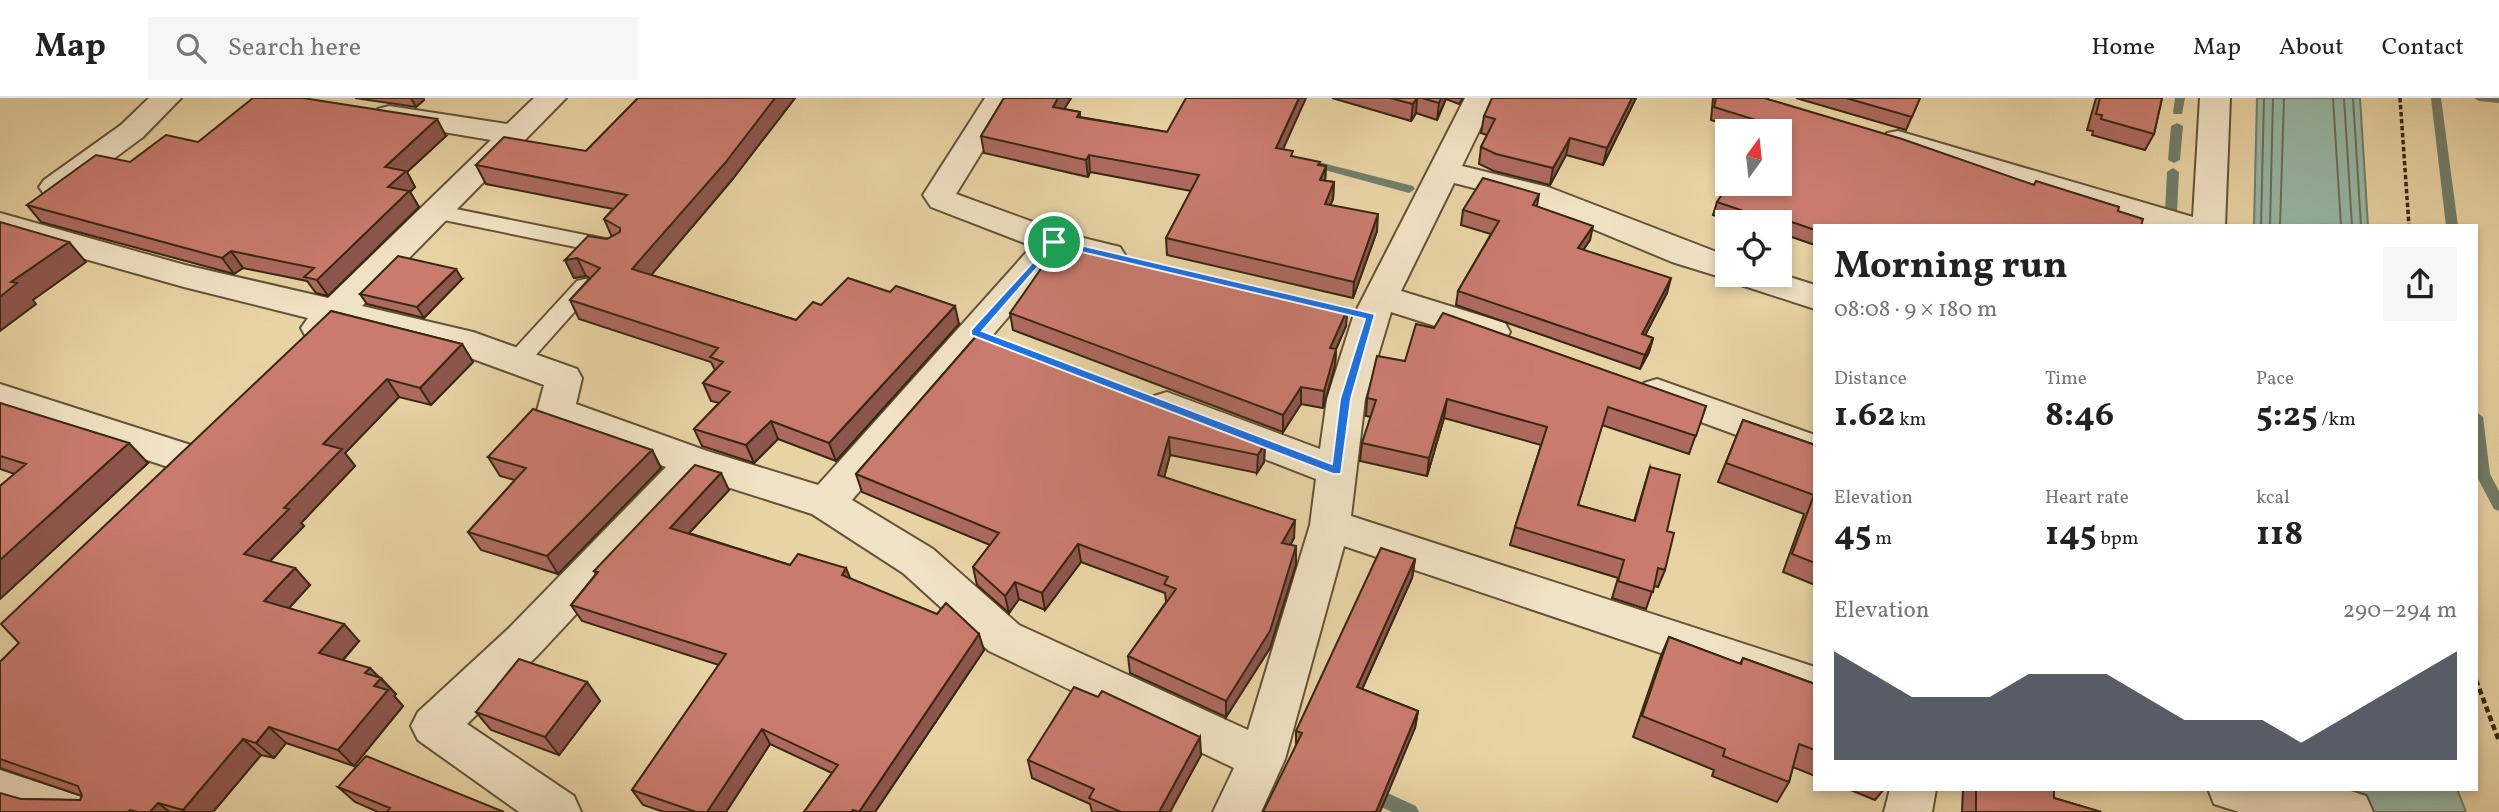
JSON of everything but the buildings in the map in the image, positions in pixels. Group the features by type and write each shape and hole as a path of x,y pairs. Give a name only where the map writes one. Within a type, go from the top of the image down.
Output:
{"street":[{"path":"1,225 132,131 166,98"},
{"path":"295,351 551,98"},
{"path":"1000,98 939,195 943,200 1054,242 1133,261"},
{"path":"1237,812 1262,760 1330,525 1346,399 1366,308 1444,171 1479,98"},
{"path":"2209,224 2215,98"},
{"path":"362,111 514,134"},
{"path":"1873,133 2179,224"},
{"path":"1444,171 1537,194 1715,264"},
{"path":"1,225 184,276 474,345 564,378 556,411 695,462 826,503 918,561 1004,638 1262,760"},
{"path":"826,503 1054,242"},
{"path":"1784,287 1813,296"},
{"path":"1366,308 1517,341"},
{"path":"975,332 1014,347"},
{"path":"1620,379 1813,449"},
{"path":"1130,392 1337,471"},
{"path":"0,397 194,447 155,484"},
{"path":"557,812 434,726 523,642 695,462"},
{"path":"1330,525 1813,685"},
{"path":"1908,812 1913,791"},
{"path":"2243,796 2349,812"}],"lane":[{"path":"436,212 616,248"},
{"path":"517,361 584,286"},
{"path":"0,785 86,812"}],"path":[{"path":"2400,98 2409,224"},
{"path":"2478,685 2499,741"}],"water":[{"path":"2257,98 2360,98 2368,224 2254,224"},
{"path":"2307,791 2458,791 2466,812 2312,812"}],"waterway":[{"path":"2178,112 2180,98"},
{"path":"2436,98 2452,224"},
{"path":"2479,98 2499,100"},
{"path":"2174,160 2177,126"},
{"path":"1303,161 1409,189"},
{"path":"2171,212 2173,172"},
{"path":"2478,433 2483,474 2499,505"},
{"path":"1370,793 1410,812"}],"route":[{"path":"1054,242 1371,317 1346,399 1337,471 975,332 1054,242"}]}
